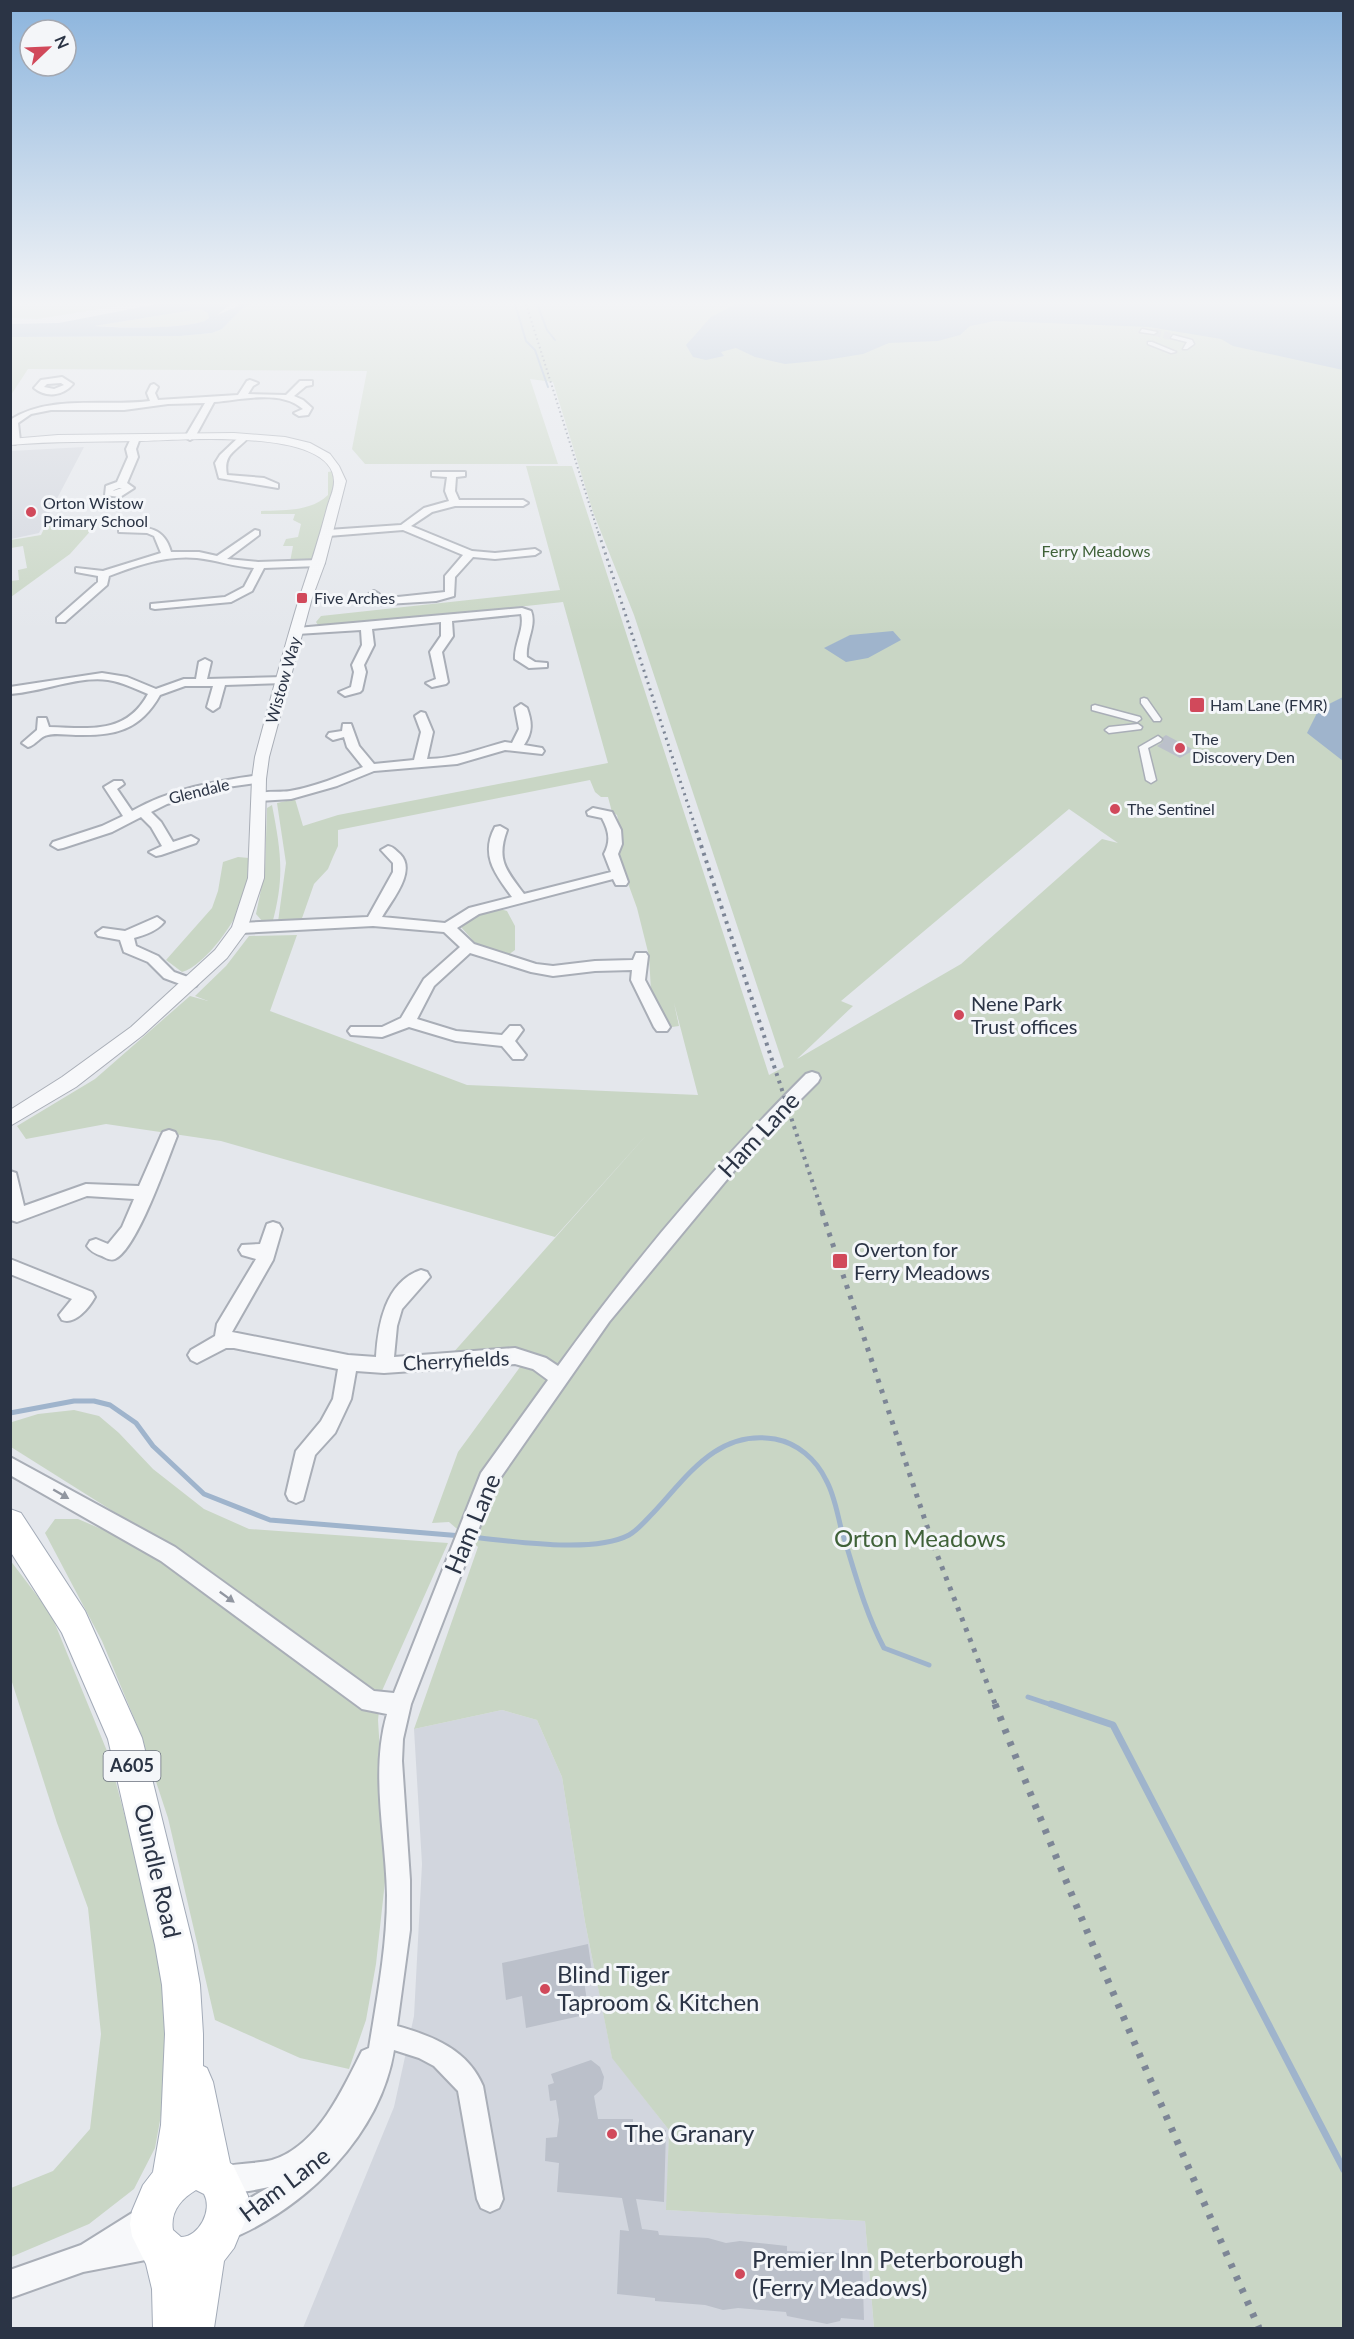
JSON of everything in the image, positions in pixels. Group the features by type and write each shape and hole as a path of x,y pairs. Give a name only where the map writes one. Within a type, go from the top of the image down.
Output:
{"main road":[{"name":"Oundle Road","path":"10,1523 74,1622 125,1738 174,1945 181,1985 184,2034 179,2229 173,2289 175,2328"},
{"name":"Oundle Road","path":"179,2229 227,2215 228,2199 217,2176 184,2034"},
{"path":"179,2229 186,2171 199,2169 217,2176"},
{"name":"Oundle Road","path":"179,2229 193,2328"}],"street":[{"path":"13,442 14,422 29,413"},
{"path":"190,437 204,413"},
{"name":"Wistow Way","path":"10,1119 69,1082 137,1031 221,954 240,928 251,900 256,878 259,779 263,753 297,631 328,533 340,481 328,459 305,446 284,441 190,437 13,442"},
{"path":"121,485 133,457 131,449 135,438"},
{"path":"243,438 223,457 220,463 222,476 270,481"},
{"path":"435,474 457,474 450,490 455,503"},
{"path":"328,533 370,532 404,527 428,510 455,503 523,502"},
{"path":"404,527 470,554 495,556 535,551"},
{"path":"123,530 152,531 159,534 164,538 167,555"},
{"path":"219,560 246,542 255,532"},
{"path":"374,594 374,603 436,598 450,594 450,576 470,554"},
{"path":"81,570 104,574 141,560 167,555 199,555 237,564 319,563"},
{"path":"155,606 227,600 248,589 261,564"},
{"path":"61,620 103,583 104,574"},
{"path":"297,631 515,611 528,613 529,619 518,646 521,659 535,667"},
{"path":"442,681 436,652 447,636 446,619"},
{"path":"356,690 358,665 368,645 366,626"},
{"path":"201,681 205,662"},
{"path":"10,691 28,690 102,676 116,678 155,693"},
{"path":"28,743 43,725 103,731 126,725 140,718 155,693 184,683 284,680"},
{"path":"213,707 220,682"},
{"path":"1144,701 1157,719"},
{"path":"1095,708 1138,723 1109,730"},
{"path":"516,747 525,737 526,726 522,710 537,710"},
{"path":"420,762 427,738 428,719"},
{"path":"333,736 348,730 353,747 371,768"},
{"path":"1151,780 1143,747 1158,739"},
{"path":"260,797 291,795 333,783 371,768 457,760 492,748 516,747 538,751"},
{"name":"Glendale","path":"58,845 107,829 162,801 219,784 259,779"},
{"name":"Glendale","path":"118,784 110,787 124,810 137,813 156,825 169,847"},
{"path":"448,928 474,911 520,898 620,878 610,854 616,837 614,826 607,815 593,812"},
{"path":"500,830 494,844 496,861 500,874 520,898"},
{"path":"156,852 191,840"},
{"path":"373,921 400,872 400,862 388,850"},
{"path":"240,928 373,921 448,928 469,947 503,960 553,971 640,960 638,980 662,1026"},
{"path":"103,933 126,936 144,930 157,922"},
{"path":"126,936 129,949 133,952 153,959 169,975 191,983"},
{"path":"356,1031 380,1032 398,1027 407,1021 424,989 435,976 469,947"},
{"path":"407,1021 456,1036 510,1036 518,1055"},
{"name":"Ham Lane","path":"10,2284 179,2229 257,2211 298,2181 329,2155 343,2139 363,2104 376,2074 393,1979 398,1883 392,1805 391,1743 400,1704 488,1479 558,1377 603,1317 752,1138 812,1078"},
{"path":"96,1246 111,1252 129,1231 169,1136"},
{"path":"10,1177 13,1220 86,1190 146,1193"},
{"path":"198,1355 224,1340 224,1329 267,1251 273,1229"},
{"path":"248,1250 267,1251"},
{"path":"10,1266 89,1293 68,1315"},
{"name":"Cherryfields","path":"384,1365 390,1314 399,1286 421,1277"},
{"name":"Cherryfields","path":"224,1340 301,1352 348,1363 384,1365 515,1356 539,1363 558,1377"},
{"path":"296,1494 306,1451 328,1427 342,1399 348,1363"},
{"path":"10,1465 168,1554 370,1701 400,1704"},
{"path":"382,2035 434,2050 461,2071 470,2086 490,2199"},
{"name":"Ham Lane","path":"217,2176 256,2177 282,2169 306,2157 337,2122 352,2098 382,2035"}],"shaded area":[{"name":"Orton Wistow Primary School","path":"84,447 39,533 11,539 11,451"},
{"path":"502,1710 537,1720 562,1777 585,1922 612,2057 669,2130 667,2210 865,2221 874,2328 303,2328 394,2107 414,2016 422,1864 414,1729"}],"green space":[{"name":"Orton Meadows","path":"359,413 541,413 558,464 365,464 352,449"},
{"name":"Orton Meadows","path":"563,413 1343,413 1343,2328 874,2328 865,2221 666,2210 669,2130 612,2058 585,1922 562,1777 537,1720 502,1710 414,1729 478,1547 449,1522 432,1523 458,1452 531,1352 523,1349 452,1354 650,1131 555,1237 221,1141 106,1124 26,1139 17,1126 95,1079 190,996 208,1001 195,996 226,966 249,936 297,935 270,1011 467,1085 698,1095 674,1003 679,1026 672,1027 651,991 649,956 637,908 618,856 622,839 617,815 612,812 608,797 601,797 595,792 590,780 338,830 338,846 328,869 314,884 301,921 278,922 286,863 277,803 295,799 303,826 338,815 608,763 563,602 320,628 316,622 321,616 560,590 526,466 572,466 769,1075 784,1067 634,615 593,512","holes":["1069,809 1118,843 1102,839 961,964 797,1059 853,1006 841,1001"]},
{"path":"333,471 334,491 311,562 290,562 293,546 283,546 286,539 298,537 301,524 293,520 295,514 261,514 261,511 296,509 321,501 328,495 328,472"},
{"path":"49,518 102,518 70,554 11,597 11,581 19,580 18,570 27,568 23,546 11,548 11,540 41,535"},
{"path":"272,805 278,837 280,878 272,924 263,922 256,914 265,870 267,808"},
{"path":"238,857 249,858 246,891 241,906 220,940 201,961 182,972 166,960 212,908 218,891 223,862"},
{"path":"500,909 507,911 515,926 515,950 508,955 476,944 461,927 474,917"},
{"path":"74,1410 99,1416 119,1433 153,1469 204,1509 249,1529 448,1543 381,1693 378,1720 387,1863 376,1964 366,2020 349,2069 300,2058 215,2020 168,1818 139,1730 102,1641 45,1533 55,1519 78,1519 106,1531 119,1515 11,1447 12,1422 38,1414"},
{"path":"10,1560 51,1614 109,1756 162,1958 167,2082 155,2148 134,2189 89,2224 11,2257 11,2188 53,2171 90,2129 101,2034 88,1908 57,1823 11,1679"}],"water":[{"path":"893,631 901,640 868,658 846,662 824,648 850,635"},
{"path":"1343,697 1343,761 1307,733 1319,709"}],"building":[{"name":"The Discovery Den","path":"1166,735 1194,750 1180,758 1157,746 1163,742 1163,737"},
{"name":"Blind Tiger Taproom & Kitchen","path":"588,1944 593,1979 584,1981 589,2014 526,2028 522,1996 506,2000 502,1963"},
{"name":"Premier Inn Peterborough (Ferry Meadows)","path":"591,2060 600,2067 604,2077 602,2089 594,2096 598,2119 633,2119 633,2130 666,2130 664,2202 636,2199 642,2229 658,2231 659,2235 708,2238 726,2243 740,2241 787,2246 787,2251 862,2254 864,2320 841,2318 840,2321 827,2324 787,2316 786,2312 738,2308 723,2310 705,2305 655,2301 655,2298 617,2294 620,2230 629,2231 622,2198 557,2192 559,2163 545,2161 546,2138 557,2137 559,2120 556,2100 550,2101 548,2085 554,2083 551,2074"}],"waterway":[{"path":"10,1413 74,1401 94,1401 110,1405 136,1423 153,1446 204,1494 270,1520 462,1536"},
{"path":"471,1537 552,1545 614,1541 636,1530 691,1471 720,1449 736,1441 754,1438 783,1441 805,1453 817,1465 829,1485 860,1589 884,1648 929,1665"},
{"path":"1028,1697 1055,1706"},
{"path":"1051,1704 1113,1725 1344,2170"}],"railway":[{"path":"560,413 599,535"},
{"path":"599,534 697,832"},
{"path":"696,830 823,1214"},
{"path":"822,1212 933,1544 996,1706"},
{"path":"995,1704 1091,1940 1259,2328"}],"place":[{"name":"Orton Wistow Primary School","path":"31,512"},
{"name":"Five Arches","path":"302,598"},
{"name":"Ham Lane (FMR)","path":"1197,705"},
{"name":"The Discovery Den","path":"1180,748"},
{"name":"The Sentinel","path":"1115,809"},
{"name":"Nene Park Trust offices","path":"959,1015"},
{"name":"Overton for Ferry Meadows","path":"840,1261"},
{"name":"Blind Tiger Taproom & Kitchen","path":"545,1989"},
{"name":"The Granary","path":"612,2134"},
{"name":"Premier Inn Peterborough (Ferry Meadows)","path":"740,2274"}],"park label":[{"name":"Ferry Meadows","path":"1096,551"}]}
